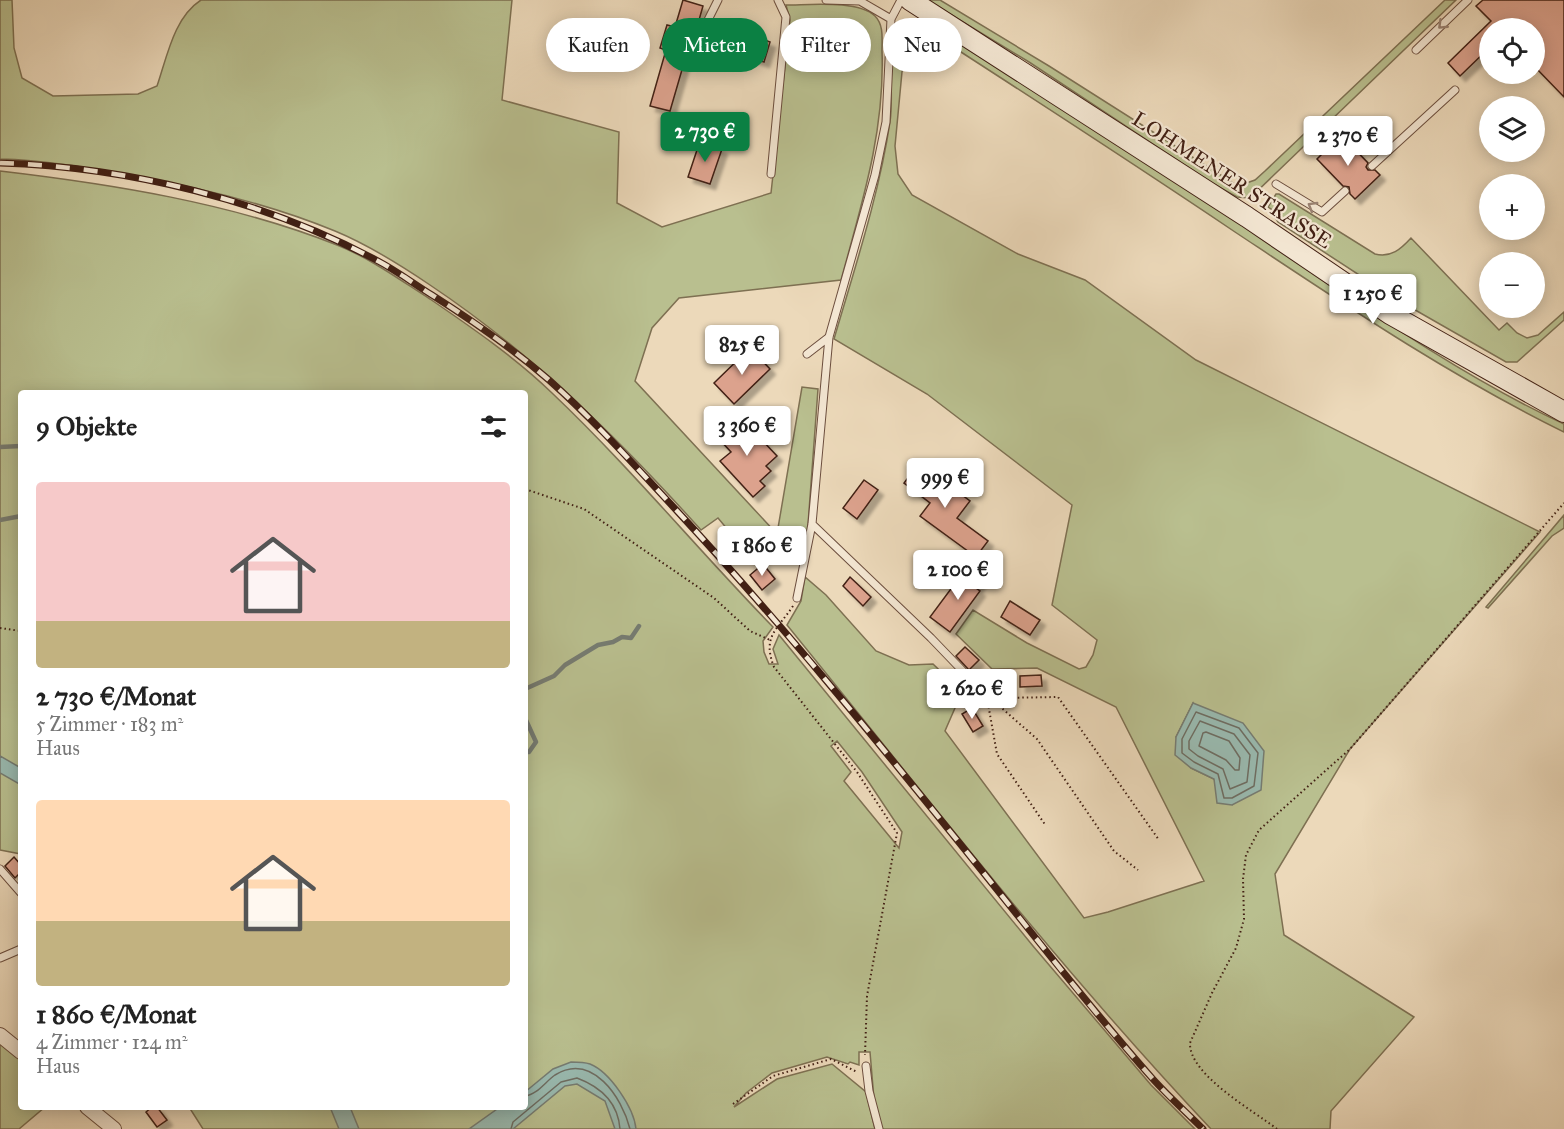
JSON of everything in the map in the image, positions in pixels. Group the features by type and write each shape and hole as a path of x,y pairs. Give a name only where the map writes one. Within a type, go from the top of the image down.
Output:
{"main road":[{"name":"LOHMENER STRASSE","path":"910,0 1247,217 1390,314 1564,412"}],"street":[{"path":"0,1035 18,1050"},
{"path":"91,1110 114,1129"}],"lane":[{"path":"709,18 718,0"},
{"path":"771,174 786,17 778,0"},
{"path":"826,0 860,1 889,18"},
{"path":"892,18 901,0"},
{"path":"1416,50 1468,0"},
{"path":"797,598 812,524 829,337 875,175 886,122 888,72"},
{"path":"1372,166 1455,90"},
{"path":"1276,184 1322,212 1345,191"},
{"path":"807,354 829,337"},
{"path":"812,524 931,638 984,693"},
{"path":"0,869 18,890"},
{"path":"0,958 18,950"},
{"path":"866,1066 879,1129"}],"path":[{"path":"528,490 584,509 714,598 750,631 770,640"},
{"path":"1278,1129 1205,1074 1190,1052 1190,1043 1212,993 1236,948 1244,920 1243,879 1246,855 1259,830 1350,749 1564,503"},
{"path":"797,598 770,640 769,654 774,667 857,772 897,833 867,996 866,1066"},
{"path":"0,628 18,631"},
{"path":"984,693 997,754 1047,826"},
{"path":"984,693 1000,698 1058,697 1160,840"},
{"path":"984,693 1037,739 1114,851 1138,870"},
{"path":"733,1104 773,1076 831,1059 867,1077"}],"green space":[{"path":"0,0 12,0 14,48 22,78 53,96 138,94 157,86 178,27 192,7 201,0 512,0 502,100 619,132 617,203 662,227 771,193 784,72 871,72 871,18 789,18 786,5 846,5 867,11 875,16 881,28 880,110 870,167 841,280 679,298 652,328 635,381 777,534 802,387 818,389 804,553 782,540 743,548 718,518 701,530 606,430 539,368 468,311 384,255 360,242 287,213 214,193 87,168 0,159"},
{"path":"927,0 940,0 1238,186 1255,180 1445,0 1456,0 1250,198 1237,197 1210,182 1029,62 962,21 962,18 957,18"},
{"path":"962,44 1166,174 1440,357 1564,424 1564,432 1479,387 1396,337 962,53"},
{"path":"891,72 902,72 895,146 898,174 912,195 1018,254 1085,280 1196,360 1540,532 1350,749 1275,874 1284,935 1414,1017 1331,1111 1330,1129 1211,1129 1100,1007 1047,944 787,625 801,601 805,577 826,595 876,651 909,665 933,664 962,692 945,731 1084,918 1204,881 1116,707 1037,668 992,669 956,634 973,610 1027,643 1079,669 1086,667 1093,655 1097,640 1052,605 1072,505 927,394 834,339 880,177 891,109","holes":["1193,703 1233,805 1214,779 1191,768 1176,737"]},
{"path":"0,171 85,182 171,197 297,230 349,250 373,263 430,299 508,355 581,421 773,627 763,641 764,652 769,664 778,664 773,649 779,635 1033,946 1151,1085 1195,1129 882,1129 874,1099 870,1052 859,1052 859,1065 827,1057 772,1073 746,1093 734,1107 777,1079 832,1064 866,1092 875,1129 203,1129 191,1110 528,1110 528,390 18,390 18,853 0,850","holes":["837,741 862,772 902,832 899,848 844,781 851,772 831,746"]},
{"path":"1276,194 1279,194 1375,254 1391,254 1411,238 1479,309 1479,318 1488,318 1499,330 1507,323 1517,333 1527,338 1538,335 1564,312 1564,320 1517,362 1506,362 1396,299 1278,222 1274,211 1268,207"},
{"path":"1564,515 1564,528 1552,536 1488,608 1486,607"},
{"path":"0,1042 18,1058 18,1110 41,1110 19,1129 0,1129"}],"water":[{"path":"1193,703 1243,723 1264,751 1261,790 1232,805 1217,803 1214,779 1191,768 1175,755 1176,737"},
{"path":"0,756 18,766 18,783 0,773"},
{"path":"571,1062 583,1062 598,1068 626,1101 636,1129 615,1129 605,1101 577,1084 565,1086 513,1129 469,1129 496,1110 528,1110 528,1090 553,1069"},
{"path":"331,1110 351,1110 359,1129 339,1129"}],"building":[{"path":"683,0 703,6 700,18 678,18"},
{"path":"1483,0 1564,0 1564,97 1545,77 1545,18 1488,18 1476,6"},
{"path":"1479,33 1479,58 1460,76 1448,63"},
{"path":"662,64 662,72 681,72 670,111 650,106"},
{"path":"1341,135 1368,163 1366,167 1368,170 1375,170 1380,175 1355,199 1350,194 1349,187 1343,186 1317,159"},
{"path":"700,141 722,149 710,184 688,177"},
{"path":"750,348 770,369 734,404 714,383"},
{"path":"741,418 777,456 766,466 771,471 760,481 765,486 753,497 720,461 731,452 719,439"},
{"path":"919,463 970,501 957,518 988,541 976,557 920,516 930,503 904,483"},
{"path":"864,480 878,490 857,519 843,508"},
{"path":"763,564 775,579 762,590 750,575"},
{"path":"975,567 986,575 976,588 980,591 950,632 930,617 956,582 961,586"},
{"path":"850,577 871,597 863,606 843,586"},
{"path":"1010,601 1040,620 1030,635 1001,617"},
{"path":"965,647 979,660 969,670 956,656"},
{"path":"1041,675 1042,686 1020,687 1020,676"},
{"path":"972,708 983,726 973,732 962,714"},
{"path":"14,857 18,862 18,875 15,878 5,866"},
{"path":"159,1110 167,1120 157,1127 146,1112"}],"waterway":[{"path":"0,447 18,446"},
{"path":"0,520 18,517"},
{"path":"528,688 554,676 565,665 598,645 613,642 622,637 631,638 639,626"},
{"path":"528,725 536,742 528,752"}],"railway":[{"path":"0,163 97,171 146,180 242,204 289,221 334,239 392,269 477,325 535,368 615,444 755,597 866,728 1106,1025 1158,1085 1203,1129"}]}
